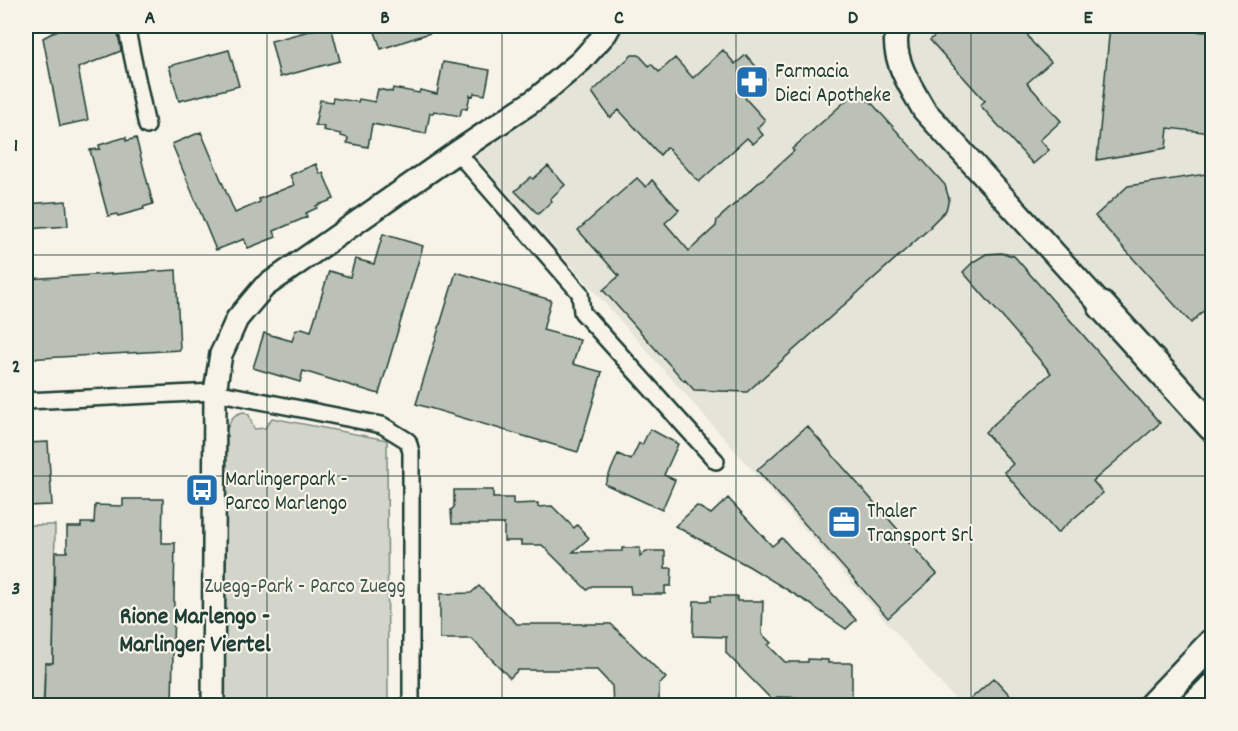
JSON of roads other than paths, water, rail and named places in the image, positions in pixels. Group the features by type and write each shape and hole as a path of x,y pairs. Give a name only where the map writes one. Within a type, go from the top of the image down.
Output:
{"highway":[{"path":"1102,306 1212,427"},
{"path":"1152,705 1212,643"},
{"path":"1166,705 1212,665"},
{"path":"1194,705 1212,688"}],"main road":[{"path":"898,26 896,41 898,54 906,79 924,110 1102,306"}],"street":[{"path":"126,26 147,126"},
{"path":"213,705 216,392 221,354 237,319 264,287 536,99 581,61 610,26"},
{"path":"457,152 580,293 582,312 716,461"},
{"path":"26,401 216,392 382,425 408,441 411,452 411,705"}],"place":[{"name":"Farmacia Dieci Apotheke","path":"752,82"},
{"name":"Marlingerpark - Parco Marlengo","path":"202,490"},
{"name":"Thaler Transport Srl","path":"844,522"}],"district":[{"name":"Rione Marlengo - Marlinger Viertel","path":"195,629"}],"park label":[{"name":"Zuegg-Park - Parco Zuegg","path":"305,585"}]}
